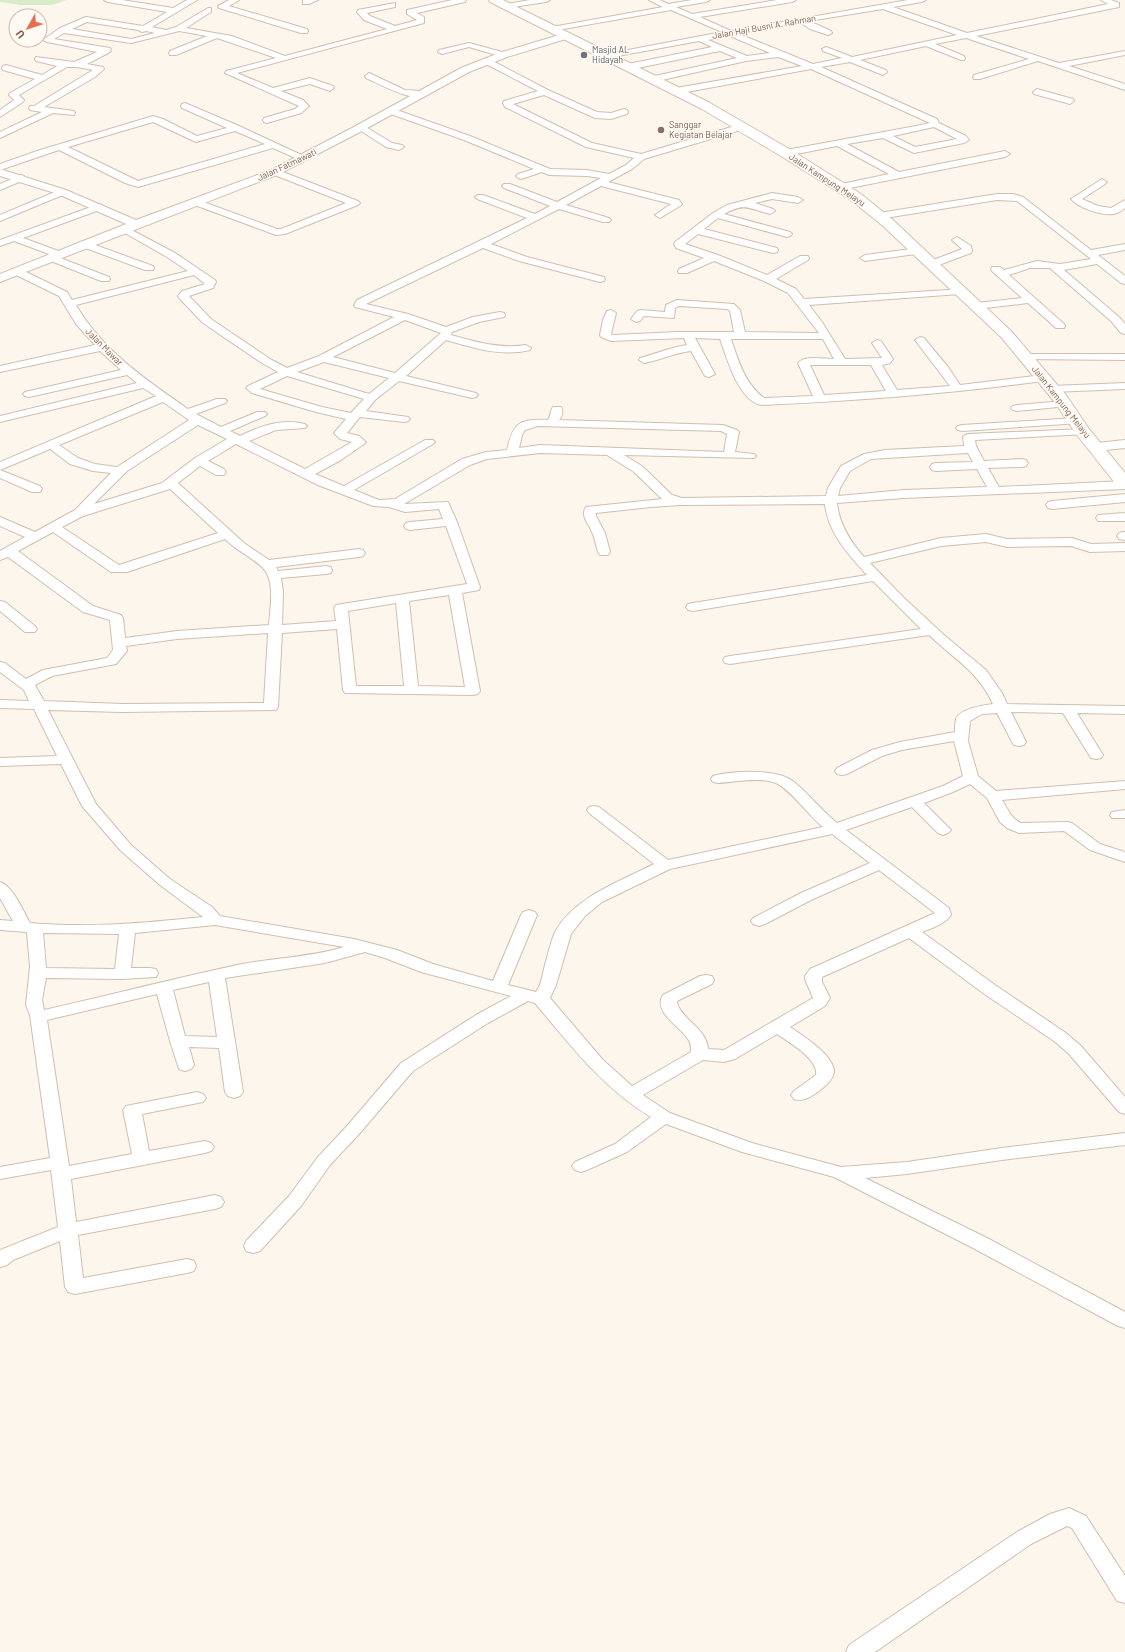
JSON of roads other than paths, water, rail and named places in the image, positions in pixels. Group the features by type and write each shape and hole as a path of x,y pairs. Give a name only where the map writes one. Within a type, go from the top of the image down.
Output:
{"main road":[{"name":"Jalan Kampung Melayu","path":"494,0 654,79 786,153 856,197 919,252 1006,334 1052,388 1096,447 1119,469 1125,485"}],"street":[{"path":"108,0 175,11"},
{"path":"80,65 175,11 189,0"},
{"path":"235,0 222,6 304,30"},
{"path":"267,120 298,111 305,106 304,104 272,90 229,73 421,21 422,19 383,0"},
{"path":"395,29 367,18 361,12 462,0"},
{"path":"506,6 546,0"},
{"path":"653,0 779,54 814,66 934,121 935,124 963,138 964,140 914,150 884,135"},
{"path":"552,29 706,0"},
{"path":"692,16 792,0"},
{"path":"865,0 965,35 1125,87"},
{"name":"Jalan Haji Busni A. Rahman","path":"607,56 802,20 922,0"},
{"path":"1105,0 1125,8"},
{"path":"676,91 852,59 1125,3"},
{"path":"180,29 208,10"},
{"path":"105,51 47,40 63,30 86,19 166,32"},
{"path":"802,20 813,27 828,33"},
{"path":"63,30 125,40 136,40 180,29 229,38 283,58"},
{"path":"173,53 216,35"},
{"name":"Jalan Fatmawati","path":"0,278 84,244 275,172 391,111 464,70 503,55 566,36"},
{"path":"700,39 746,59"},
{"path":"927,44 961,58"},
{"path":"442,52 468,45 476,46 503,55"},
{"path":"628,67 721,48"},
{"path":"826,49 883,72"},
{"path":"1060,66 1125,53"},
{"path":"654,79 746,59 779,54"},
{"path":"36,108 92,75 100,68 80,65 65,65 39,59"},
{"path":"977,77 1037,59"},
{"path":"486,61 545,92 595,115 611,116 624,112"},
{"path":"4,110 20,100 13,96 13,94 65,65"},
{"path":"6,68 43,78"},
{"path":"369,76 403,92 421,94"},
{"path":"272,90 310,81 330,88"},
{"path":"545,92 507,103 508,105 584,143 640,158"},
{"path":"1037,92 1070,101"},
{"path":"185,106 303,158"},
{"path":"4,110 36,108 71,113"},
{"path":"0,135 53,110"},
{"path":"391,111 435,128 467,138 543,170 562,173 586,173 610,178"},
{"path":"0,167 60,147 153,120 160,121 194,138 207,137 236,128"},
{"path":"786,153 935,124"},
{"path":"361,127 389,145 399,147"},
{"path":"526,348 504,350 446,333 404,316 359,304 375,294 535,218 610,178 629,167 640,158 741,127"},
{"path":"207,137 216,142"},
{"path":"838,143 897,176"},
{"path":"60,147 128,182 138,184 273,145"},
{"path":"840,187 1005,154"},
{"path":"510,166 523,161"},
{"path":"521,176 543,170"},
{"path":"0,172 62,192 136,224"},
{"path":"195,202 276,232 282,232 355,203 352,200 275,172"},
{"path":"0,187 21,178"},
{"path":"1102,182 1076,200 1107,211 1114,211 1125,203"},
{"path":"601,183 676,202 677,204 660,215"},
{"path":"507,186 558,206 606,220"},
{"path":"0,218 62,192"},
{"path":"798,200 777,196 730,208 716,215 679,244 680,246 714,257 786,287 802,302 837,353 840,362"},
{"path":"480,197 535,218"},
{"path":"879,216 997,197 1014,197 1020,199 1125,281"},
{"path":"745,203 770,211"},
{"path":"0,243 99,207"},
{"path":"716,215 787,234"},
{"path":"123,229 171,256 212,284 186,293 183,296 207,321 266,361 286,372 371,398"},
{"path":"696,230 773,250"},
{"path":"724,261 774,231"},
{"path":"14,238 105,279"},
{"path":"932,264 967,251 967,248 957,240"},
{"path":"84,244 149,268"},
{"path":"482,244 523,259 600,279"},
{"path":"1090,253 1125,247"},
{"path":"865,258 919,252"},
{"path":"683,271 714,257"},
{"path":"768,279 804,258"},
{"path":"1060,326 1000,271 1035,264 1046,264 1058,267 1099,261"},
{"path":"1058,267 1056,268 1123,327"},
{"name":"Jalan Mawar","path":"16,271 63,294 80,322 102,347 144,384 192,416 305,474 344,491 377,503 392,504 405,508"},
{"path":"69,304 196,272"},
{"path":"802,302 960,291"},
{"path":"976,306 1031,300"},
{"path":"636,319 641,313 670,316 670,307 677,303 730,306 735,310 740,336"},
{"path":"611,313 605,335 608,337 686,332 725,336 826,336"},
{"path":"305,474 337,458 360,442 356,438 340,435 340,433 371,398 446,333 477,319 500,315"},
{"path":"404,316 323,358 286,372 254,386 252,389 306,406 356,415 404,419"},
{"path":"686,332 709,374"},
{"path":"725,336 743,382 750,393 757,399 767,402 894,394 1043,378"},
{"path":"920,340 944,369 957,388"},
{"path":"820,399 803,363 886,361 888,359 877,342"},
{"path":"0,369 102,347"},
{"path":"644,360 659,357 674,350 694,347"},
{"path":"1026,357 1125,357"},
{"path":"323,358 472,395"},
{"path":"876,362 877,367 894,394"},
{"path":"29,394 129,371"},
{"path":"0,419 144,384"},
{"path":"1052,388 1125,386"},
{"path":"0,466 164,397"},
{"path":"79,513 120,471 192,416 221,401"},
{"path":"1017,408 1064,404"},
{"path":"551,424 557,415 557,409"},
{"path":"221,431 261,414"},
{"path":"26,684 48,673 111,661 120,651 116,618 88,609 4,554 79,513 161,488 171,483 199,461 238,440 270,427 289,424 301,426"},
{"path":"512,453 517,432 523,425 551,424 724,428 733,432 729,455"},
{"path":"962,428 1080,426"},
{"path":"995,491 979,465 968,438 974,436 1024,436 1080,426"},
{"path":"344,491 393,464 398,459 428,442"},
{"path":"50,444 74,460 93,467 120,471"},
{"path":"1096,447 1125,444"},
{"path":"972,449 868,456 845,470 834,488 830,500 836,526 850,549 899,601 932,632 981,673 995,693 1019,742"},
{"path":"392,504 408,497 450,471 473,459 486,456 540,450 750,456"},
{"path":"611,452 638,470 664,500"},
{"path":"199,461 220,472"},
{"path":"936,467 1022,463"},
{"path":"0,474 36,489"},
{"path":"0,704 40,707 122,708 271,707 276,592 274,575 267,564 244,550 171,483"},
{"path":"604,552 599,534 590,516 590,510 664,500 681,502 830,500 911,494 1125,485"},
{"path":"1052,505 1125,498"},
{"path":"451,522 404,528 405,508 444,505 451,522 474,587 402,598 341,608 350,690 473,691 455,590"},
{"path":"1102,518 1125,517"},
{"path":"0,521 35,537"},
{"path":"54,527 116,569 122,569 227,534"},
{"path":"862,561 941,542 980,539 990,539 1007,543 1072,542 1090,548 1124,539"},
{"path":"267,564 359,553"},
{"path":"274,575 326,570"},
{"path":"693,607 876,577"},
{"path":"402,598 411,690"},
{"path":"0,605 30,629"},
{"path":"120,643 177,635 340,625"},
{"path":"730,660 932,632"},
{"path":"0,666 26,684 40,707 89,806 126,848 165,882 206,910 215,920"},
{"path":"1067,708 1096,755"},
{"path":"1125,710 1067,708 985,709 972,712 963,719 961,741 971,778 993,796 1007,822 1019,828 1067,826 1095,847 1125,856"},
{"path":"842,771 877,753 900,746 962,735"},
{"path":"0,762 66,760"},
{"path":"630,1095 700,1054 729,1055 779,1027 819,1002 822,998 813,981 813,976 816,973 941,918 943,911 835,830 789,785 781,780 765,776 718,779"},
{"path":"541,999 548,985 563,933 579,913 596,899 665,865 835,830 948,789 971,778"},
{"path":"993,796 1125,785"},
{"path":"914,801 943,830"},
{"path":"594,810 665,865"},
{"path":"759,921 807,896 880,864"},
{"path":"0,887 30,927 38,973 35,992 35,1011 38,1015 75,1287 187,1266"},
{"path":"498,987 529,915"},
{"path":"0,925 128,929 215,920 332,939 391,954 427,968 498,987 524,996 541,999 618,1085 651,1110 664,1117 748,1148 840,1173 980,1243 1125,1321"},
{"path":"122,974 128,929"},
{"path":"911,932 989,989 1060,1037 1075,1050 1125,1108"},
{"path":"38,1015 45,1016 216,975 245,969 324,958 364,947"},
{"path":"38,973 150,973"},
{"path":"216,975 234,1092"},
{"path":"700,1054 701,1046 699,1040 673,1012 668,1004 669,999 675,995 706,980"},
{"path":"164,988 185,1065"},
{"path":"253,1246 295,1201 324,1161 353,1130 407,1067 475,1023 524,996"},
{"path":"779,1027 816,1055 824,1064 826,1070 824,1076 800,1095"},
{"path":"178,1041 226,1043"},
{"path":"142,1159 132,1110 197,1098"},
{"path":"581,1166 621,1148 664,1117"},
{"path":"840,1173 907,1168 1002,1154 1125,1139"},
{"path":"0,1173 142,1159 205,1147"},
{"path":"0,1260 6,1255 68,1230 215,1202"},
{"path":"856,1652 1024,1538 1057,1520 1069,1518 1079,1522 1125,1594"}],"place":[{"name":"Masjid AL Hidayah","path":"584,55"},
{"name":"Sanggar Kegiatan Belajar","path":"661,130"}]}
